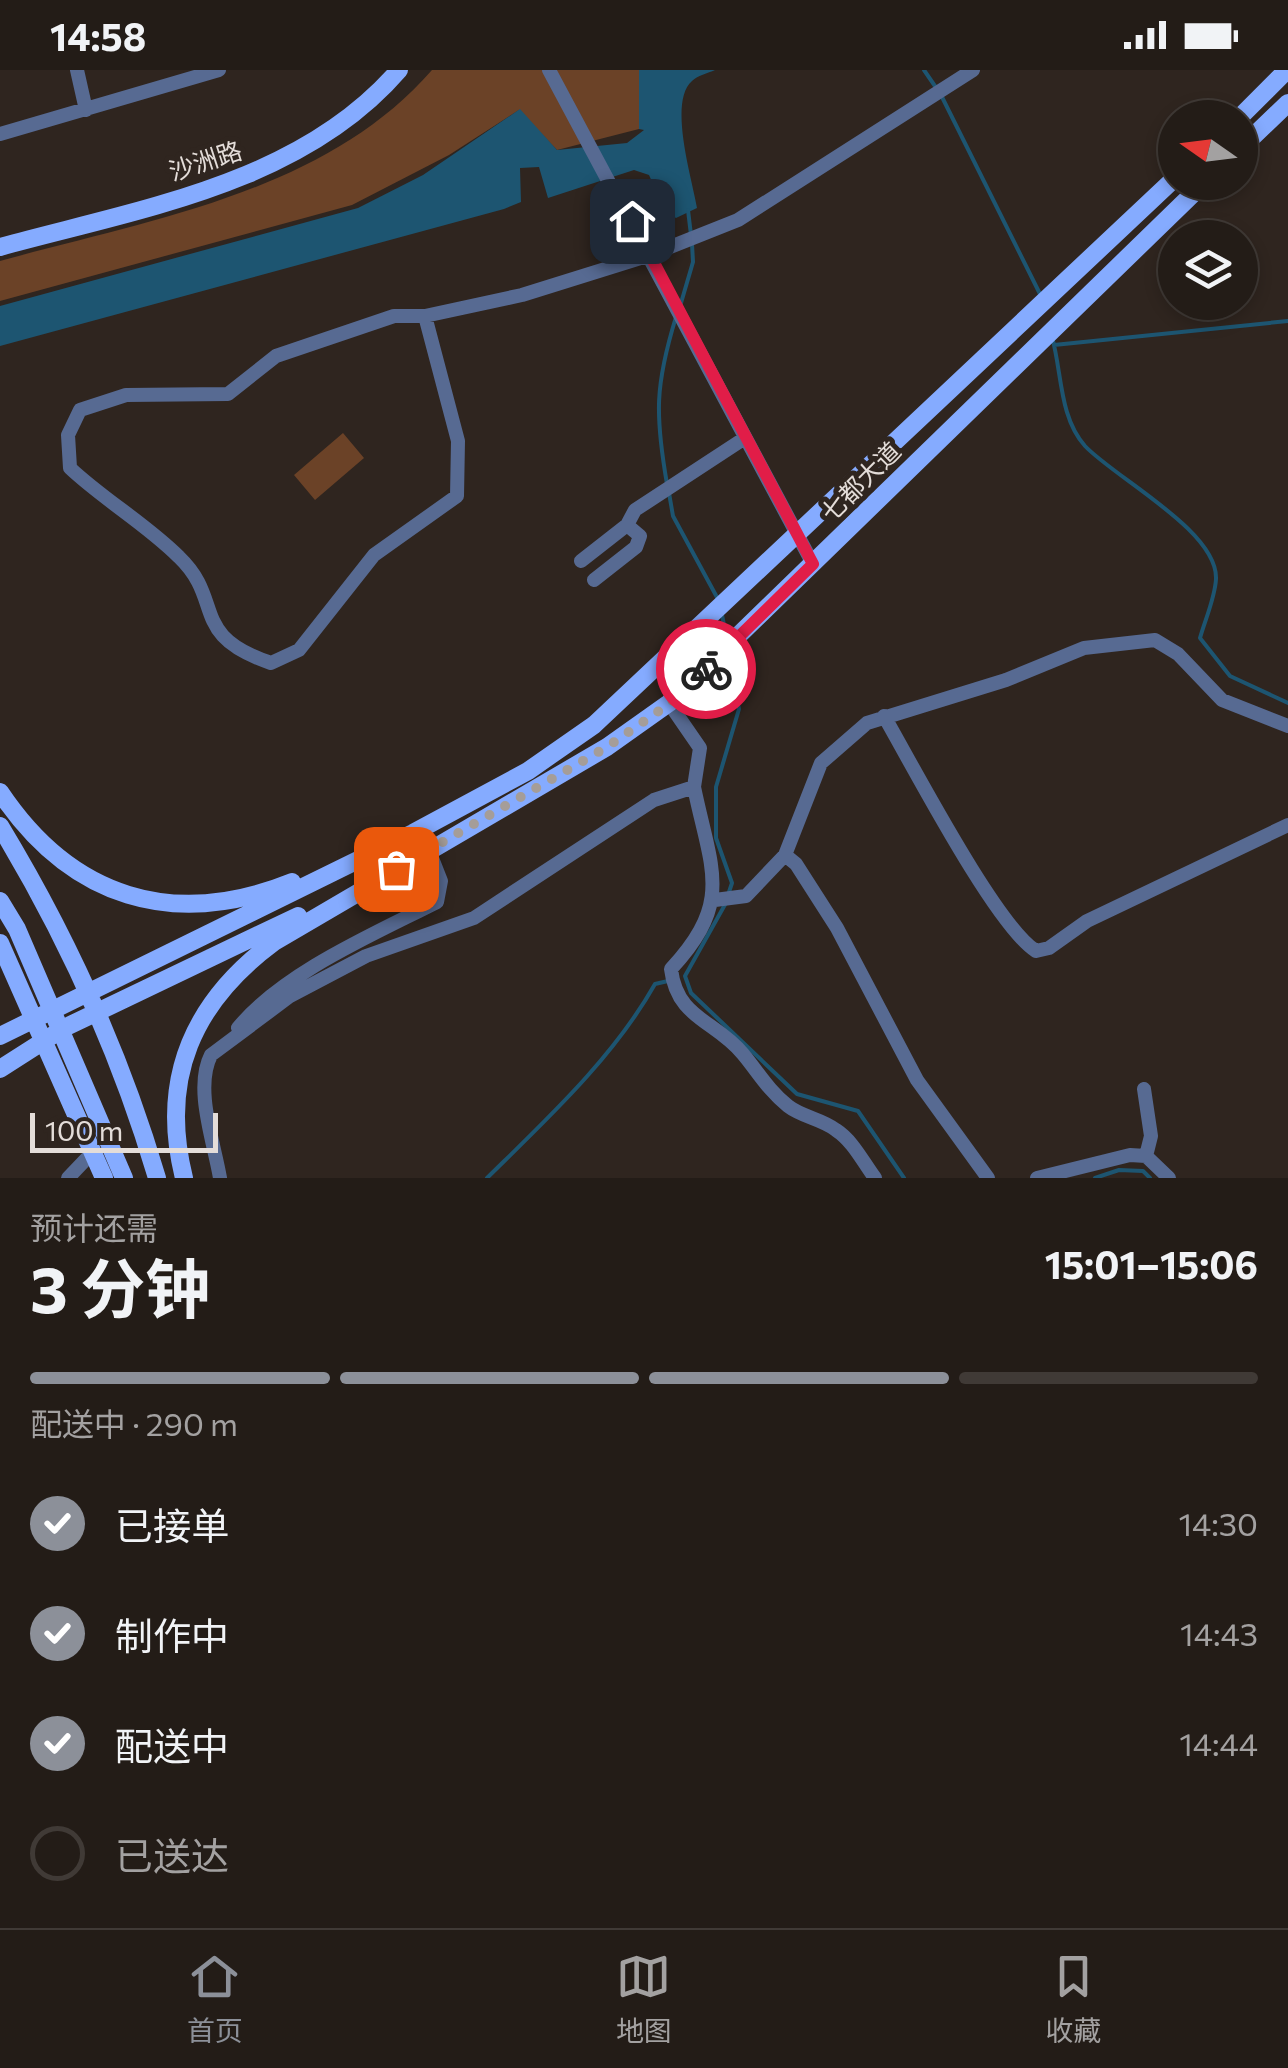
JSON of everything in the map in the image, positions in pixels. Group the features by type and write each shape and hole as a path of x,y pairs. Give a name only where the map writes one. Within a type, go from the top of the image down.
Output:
{"main road":[{"name":"沙洲路","path":"0,247 232,180 298,153 377,96 399,70"},
{"path":"1257,100 1287,70"},
{"path":"1258,132 1288,103"},
{"name":"七都大道","path":"413,833 528,771 594,725 1158,194"},
{"name":"七都大道","path":"430,854 607,747 669,704 1186,200"},
{"path":"0,792 25,830 68,868 124,897 162,903 224,900 274,889 413,833"},
{"path":"0,826 50,908 144,1133 157,1178"},
{"path":"0,1036 413,833"},
{"path":"0,1069 64,1028 430,854"},
{"path":"184,1178 176,1146 178,1081 196,1021 234,972 274,942 430,854"},
{"path":"0,902 18,930 124,1178"},
{"path":"0,944 80,1115 104,1178"}],"street":[{"path":"77,70 86,110"},
{"path":"0,134 219,70"},
{"path":"549,70 813,564"},
{"path":"425,316 458,441 457,496 374,554 299,650 271,663 238,652 213,626 197,582 182,559 70,468 68,435 80,410 126,395 228,394 276,356 394,316 425,316 522,295 650,255 738,220 973,70"},
{"path":"581,561 627,525 635,510 745,438"},
{"path":"594,580 636,547 640,536 627,525"},
{"path":"718,900 741,898 785,855 822,763 844,740 884,716 1006,680 1084,648 1154,640 1178,654 1222,700 1288,726"},
{"path":"669,704 700,748 694,788 718,900 708,923 671,969 674,991 688,1010 741,1051 766,1085 791,1108 835,1128 847,1139 875,1178"},
{"path":"884,716 982,882 1022,942 1036,951 1049,948 1086,920 1288,825"},
{"path":"224,1044 290,996 366,956 474,918 654,800 694,788"},
{"path":"220,1178 204,1069 254,1007 354,944 438,902 442,881 430,854"},
{"path":"785,855 796,864 838,928 917,1080 988,1178"},
{"path":"1144,1089 1151,1136 1146,1156"},
{"path":"1037,1178 1130,1155 1146,1156 1169,1178"},
{"path":"68,1178 88,1156"}],"shaded area":[{"path":"432,70 639,70 639,129 557,150 519,110 449,155 352,205 0,301 0,261 174,215 288,173 341,146 389,112"},
{"path":"343,433 364,458 315,500 294,475"}],"water":[{"path":"639,70 715,70 694,79 685,91 682,123 697,208 676,218 665,211 649,175 634,170 548,198 539,167 520,168 521,202 504,209 0,346 0,306 358,208 423,175 520,109 557,150 627,143 644,130 639,129"}],"waterway":[{"path":"924,70 937,89"},
{"path":"942,97 1040,294"},
{"path":"688,210 691,235"},
{"path":"681,303 693,262 692,244"},
{"path":"667,484 659,400 676,317"},
{"path":"1054,345 1288,321"},
{"path":"1052,337 1070,422 1085,446 1183,524 1201,542 1212,561 1215,586 1200,638 1230,676 1288,703"},
{"path":"669,493 673,516 719,601"},
{"path":"722,615 727,640"},
{"path":"729,654 739,709 716,787 716,838 732,883 729,892"},
{"path":"727,901 685,976 691,993 797,1094 858,1111 904,1178"},
{"path":"487,1178 600,1062 655,984 668,981"},
{"path":"1095,1178 1119,1170 1143,1171 1150,1178"}],"way so far":[{"path":"396,869 430,854 607,747 669,704 706,669"}],"route":[{"path":"632,221 813,564 706,669"}]}
